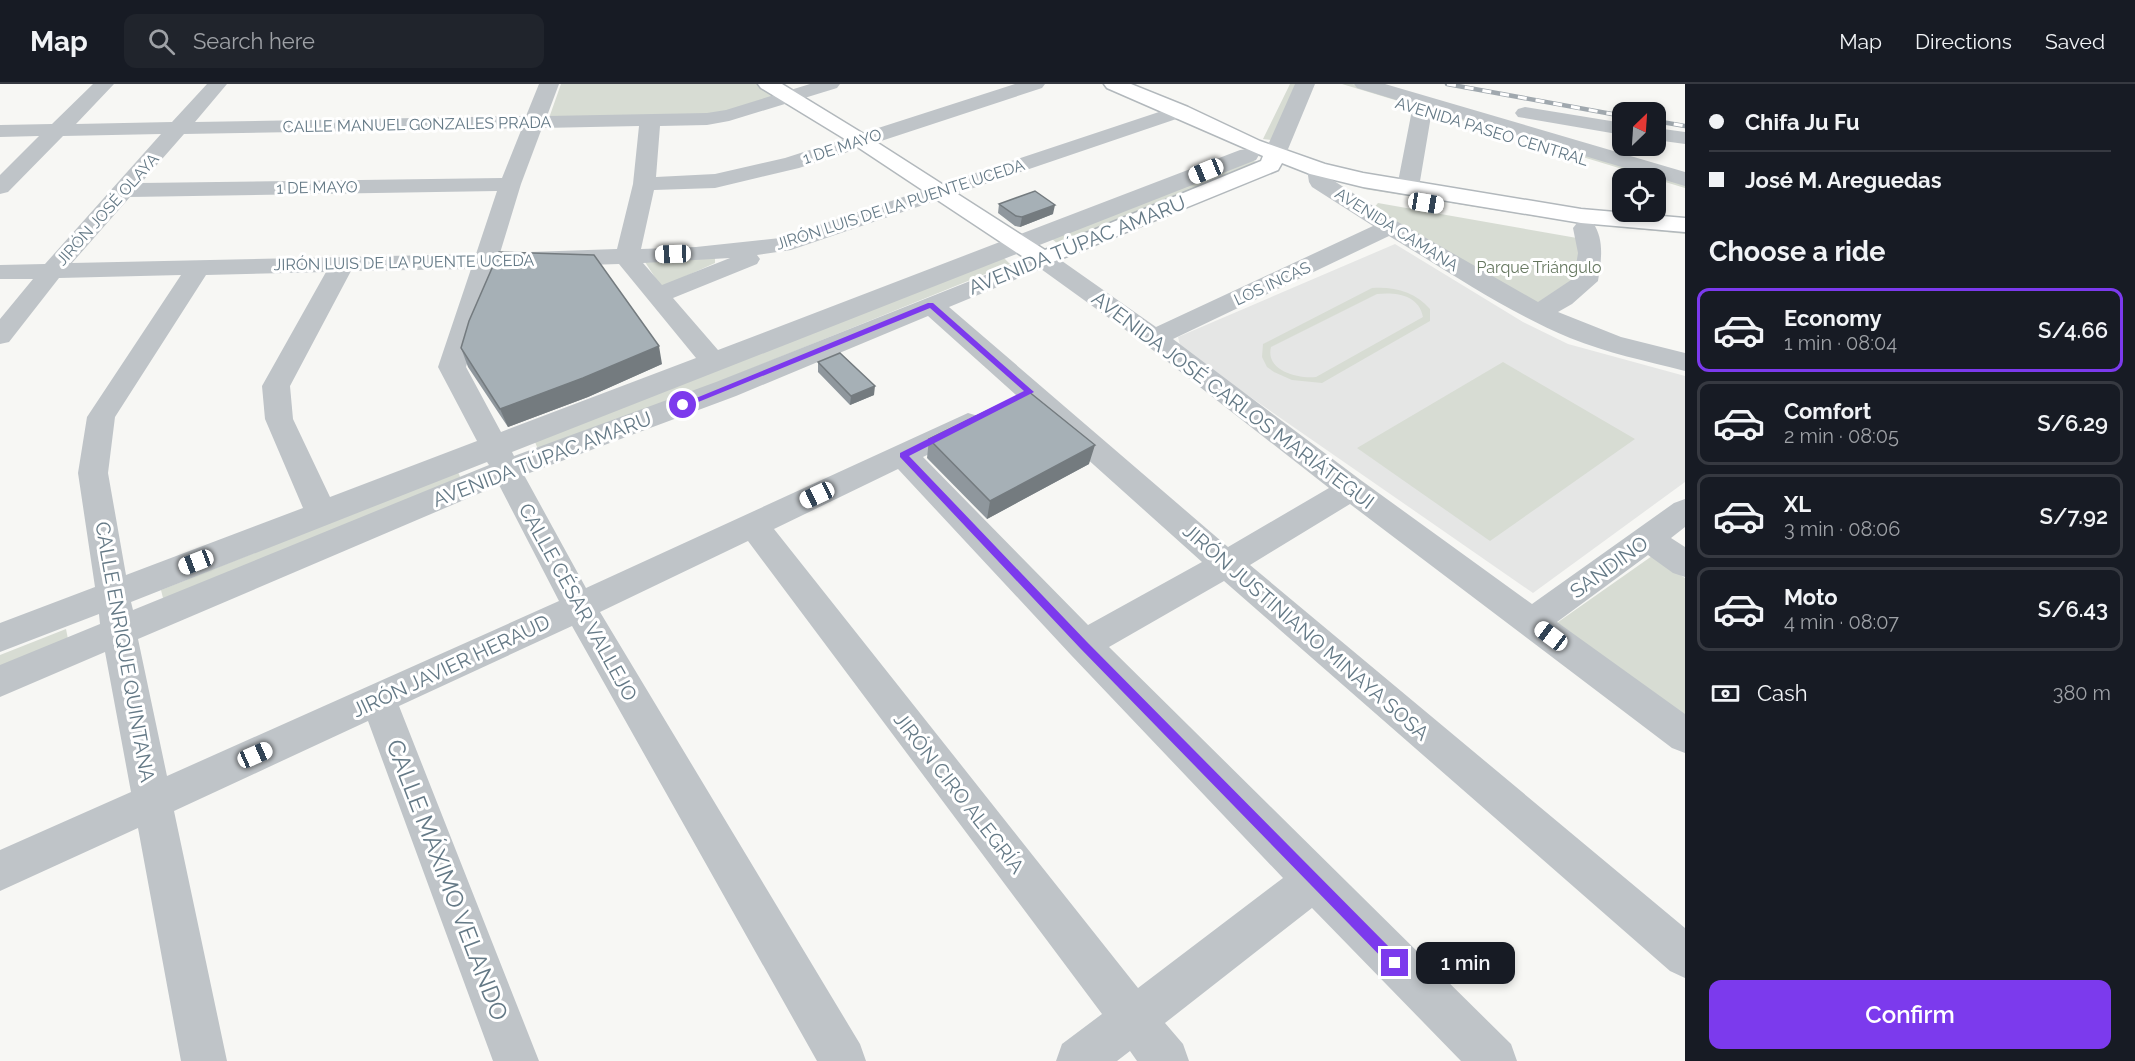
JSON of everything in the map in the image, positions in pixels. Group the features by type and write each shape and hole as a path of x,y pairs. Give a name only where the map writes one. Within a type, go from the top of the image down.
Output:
{"main road":[{"name":"AVENIDA JOSÉ CARLOS MARIÁTEGUI","path":"768,84 860,140 1032,251"},
{"path":"1114,84 1181,111 1251,150 1272,159 1383,196 1585,228 1685,237"},
{"name":"AVENIDA TÚPAC AMARU","path":"1032,251 1272,159"},
{"path":"1319,176 1363,180 1581,216 1685,225"}],"street":[{"path":"0,187 104,84"},
{"name":"JIRÓN JOSÉ OLAYA","path":"0,336 51,272 218,84"},
{"name":"CALLE CÉSAR VALLEJO","path":"549,84 510,184 452,367 579,607 843,1061"},
{"name":"CALLE MANUEL GONZALES PRADA","path":"0,131 650,122 707,119 729,115 830,84"},
{"name":"1 DE MAYO","path":"644,184 715,181 791,163 1035,84"},
{"path":"1272,159 1305,84"},
{"path":"1373,84 1612,127"},
{"name":"AVENIDA PASEO CENTRAL","path":"1356,86 1422,110 1614,168"},
{"name":"AVENIDA PASEO CENTRAL","path":"1356,86 1685,179"},
{"path":"1407,188 1422,110"},
{"name":"JIRÓN LUIS DE LA PUENTE UCEDA","path":"0,272 342,265 696,254 783,245 1181,111"},
{"path":"650,122 644,184 627,256 632,266 714,362"},
{"path":"1251,150 1263,125"},
{"path":"1666,135 1685,138"},
{"name":"AVENIDA TÚPAC AMARU","path":"0,638 322,515 726,389 931,305 1032,251 1251,150"},
{"name":"AVENIDA CAMANA","path":"1319,176 1390,227 1538,313 1579,332 1613,344 1685,362"},
{"name":"1 DE MAYO","path":"124,190 510,184"},
{"path":"1666,184 1685,190"},
{"name":"LOS INCAS","path":"1154,338 1390,227"},
{"path":"1538,313 1563,299 1586,281 1590,253 1585,228"},
{"path":"657,296 783,245"},
{"name":"AVENIDA TÚPAC AMARU","path":"0,681 119,632 714,362 1032,251"},
{"name":"AVENIDA JOSÉ CARLOS MARIÁTEGUI","path":"1032,251 1154,338 1351,489 1685,735"},
{"path":"322,515 279,419 276,386 342,265"},
{"name":"CALLE ENRIQUE QUINTANA","path":"199,267 101,417 93,473 119,632 204,1061"},
{"name":"JIRÓN JUSTINIANO MINAYA SOSA","path":"931,305 1227,564 1685,956"},
{"name":"JIRÓN JAVIER HERAUD","path":"0,871 579,607 903,455 1030,392"},
{"path":"903,455 1083,645 1313,881 1494,1061"},
{"path":"1083,645 1227,564 1351,489"},
{"name":"SANDINO","path":"1532,622 1685,511"},
{"name":"JIRÓN CIRO ALEGRÍA","path":"753,525 1166,1061"},
{"path":"1647,540 1685,564"},
{"name":"CALLE MÁXIMO VELANDO","path":"378,699 516,1061"},
{"path":"1079,1061 1313,881"}],"shaded area":[{"path":"1395,244 1523,322 1568,344 1685,376 1685,482 1533,593 1181,349 1178,337"}],"green space":[{"path":"561,84 759,84 778,96 716,114 549,118"},
{"path":"1290,84 1298,84 1271,140 1263,139"},
{"path":"1342,84 1353,84 1635,168 1619,168"},
{"path":"1250,160 1261,163 1060,246 1051,238"},
{"path":"1666,177 1685,183 1685,188 1666,182"},
{"path":"1361,185 1612,220 1612,222 1685,230 1685,234 1576,223 1364,189"},
{"name":"Parque Triángulo","path":"1378,203 1577,238 1579,260 1577,276 1540,307 1372,210"},
{"path":"1003,257 1010,264 540,454 535,442"},
{"path":"715,258 715,263 664,286 660,285 645,262"},
{"path":"1372,288 1404,291 1418,298 1430,309 1430,321 1322,383 1292,380 1274,372 1267,367 1262,357 1263,344","holes":["1377,294 1406,296 1417,304 1423,317 1316,377 1292,375 1278,368 1273,362 1270,355 1271,347"]},
{"path":"1503,362 1635,439 1490,541 1357,448"},
{"path":"458,472 463,484 165,606 161,590"},
{"path":"1652,556 1685,578 1685,723 1551,627"},
{"path":"66,629 69,644 0,672 0,655"}],"building":[{"path":"1035,191 1055,205 1022,217 1016,216 999,204"},
{"path":"499,252 594,255 659,346 500,409 461,348 469,321"},
{"path":"840,353 875,386 851,396 818,362"},
{"path":"1028,391 1095,445 990,501 929,439"}],"railway":[{"path":"1447,84 1612,114"},
{"path":"1666,123 1685,126"}],"route":[{"path":"683,405 931,305 1030,392 903,455 1083,645 1395,963"}]}
